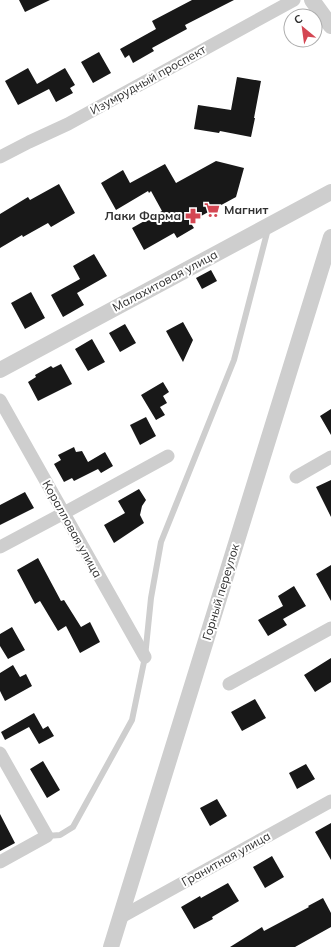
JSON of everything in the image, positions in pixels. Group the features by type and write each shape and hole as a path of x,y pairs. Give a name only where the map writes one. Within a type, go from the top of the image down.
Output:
{"street":[{"name":"Изумрудный проспект","path":"0,157 68,124 294,0"},
{"path":"312,0 328,18"},
{"name":"Малахитовая улица","path":"0,370 331,192"},
{"name":"Горный переулок","path":"111,947 331,237"},
{"name":"Коралловая улица","path":"0,400 145,657"},
{"path":"0,547 168,456"},
{"path":"296,477 331,457"},
{"path":"229,684 331,628"},
{"path":"0,753 47,836 0,862"},
{"name":"Гранитная улица","path":"121,917 331,801"}],"lane":[{"path":"47,836 60,835 73,827 132,720 145,657 151,598 160,542 234,360 269,225"}],"building":[{"path":"19,0 50,0 25,12"},
{"path":"192,0 234,0 185,25 187,29 152,48 154,51 133,63 129,55 125,58 120,49 156,29 152,21"},
{"path":"99,52 111,73 93,83 81,62"},
{"path":"28,68 37,84 65,68 75,85 70,88 73,93 56,102 49,89 18,105 5,81"},
{"path":"237,77 261,81 251,137 220,131 219,133 194,129 198,105 231,110"},
{"path":"216,161 244,168 236,197 190,222 194,228 177,238 174,233 144,250 132,228 162,211 151,191 149,193 148,191 116,210 101,183 123,170 130,183 165,164 176,183"},
{"path":"59,184 75,213 51,227 48,223 23,237 22,235 0,248 0,214 28,197 30,200"},
{"path":"94,254 107,276 77,293 84,305 63,317 51,295 80,279 73,266"},
{"path":"211,270 217,281 202,289 196,278"},
{"path":"31,292 45,318 25,329 11,303"},
{"path":"183,322 193,340 183,362 166,331"},
{"path":"125,324 136,343 120,352 109,333"},
{"path":"92,339 105,362 88,371 75,349"},
{"path":"61,364 72,384 38,401 28,382 36,377 35,375 51,366 53,368"},
{"path":"163,382 169,392 163,396 167,403 160,407 165,415 156,420 141,395"},
{"path":"331,409 331,435 320,416"},
{"path":"146,417 156,436 140,445 130,425"},
{"path":"74,447 76,452 82,451 88,462 105,452 113,466 101,473 98,469 74,481 72,478 64,482 54,464 61,460 58,455"},
{"path":"331,480 331,517 316,487"},
{"path":"139,489 146,500 142,506 140,515 144,523 114,543 104,525 125,513 118,501"},
{"path":"25,492 34,508 0,525 0,505"},
{"path":"38,558 61,601 64,600 81,627 90,622 100,642 80,653 66,626 58,631 40,601 35,604 17,570"},
{"path":"331,565 331,601 316,574"},
{"path":"294,586 306,606 283,619 287,625 268,636 258,620 283,606 278,596"},
{"path":"12,627 25,650 8,659 0,646 0,634"},
{"path":"331,658 331,682 315,692 304,675"},
{"path":"13,665 20,677 26,674 32,686 5,701 0,691 0,673"},
{"path":"255,699 266,718 242,731 231,712"},
{"path":"34,713 43,729 48,726 54,736 39,744 29,727 5,740 1,732"},
{"path":"43,761 60,790 47,798 30,769"},
{"path":"306,764 315,779 297,789 289,773"},
{"path":"217,799 227,816 210,826 200,808"},
{"path":"0,814 15,843 0,851"},
{"path":"331,823 331,860 315,832"},
{"path":"272,856 284,877 265,888 253,867"},
{"path":"228,883 239,901 212,917 213,919 194,929 181,907"},
{"path":"323,898 331,913 331,927 295,947 230,947 262,927 264,931"}],"place":[{"name":"Магнит","path":"212,210"},
{"name":"Лаки Фарма","path":"193,216"}]}
